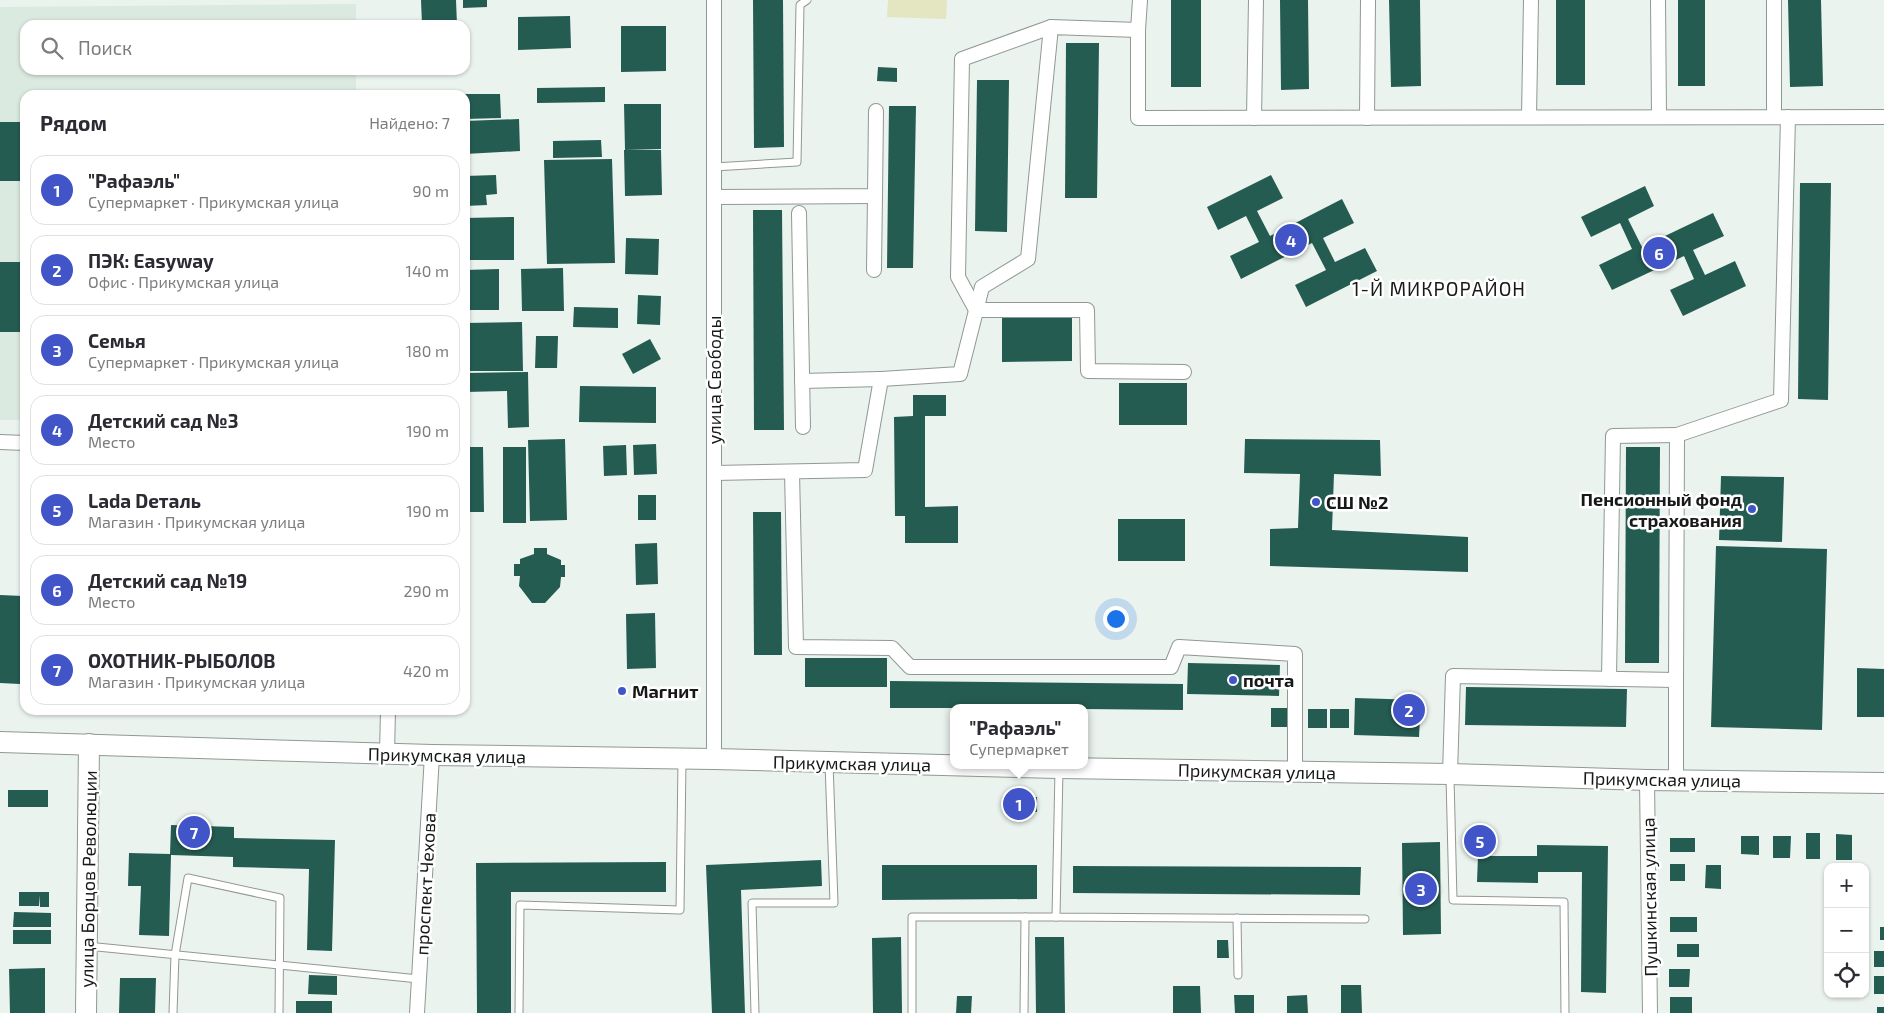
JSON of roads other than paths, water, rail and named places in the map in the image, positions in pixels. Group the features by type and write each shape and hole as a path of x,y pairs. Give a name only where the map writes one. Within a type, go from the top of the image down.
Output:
{"main road":[{"name":"Прикумская улица","path":"0,742 387,754 950,765"},
{"name":"улица Борцов Революции","path":"86,1013 89,744"},
{"name":"Прикумская улица","path":"1088,768 1884,783"}],"street":[{"name":"улица Свободы","path":"714,0 714,759"},
{"path":"1140,0 1138,118 1884,116"},
{"path":"1254,118 1256,0"},
{"path":"1367,118 1368,0"},
{"path":"1529,117 1531,0"},
{"path":"1658,0 1659,117"},
{"path":"1609,679 1612,436 1677,436 1781,400 1781,117 1774,0"},
{"path":"976,310 958,277 962,59 1051,27 1138,30"},
{"path":"802,381 960,374 982,287 1028,259 1051,27"},
{"path":"874,270 876,111"},
{"path":"714,197 875,196"},
{"path":"799,213 803,427"},
{"path":"976,310 1087,310 1088,371 1184,372"},
{"path":"714,474 865,470 881,379"},
{"path":"1676,780 1677,436"},
{"path":"0,442 20,443"},
{"path":"792,472 796,648 892,648 910,667 1171,667 1179,647 1295,654 1295,771"},
{"path":"1450,774 1453,676 1676,680"},
{"path":"387,754 388,715"},
{"name":"проспект Чехова","path":"417,1013 432,755"},
{"name":"Пушкинская улица","path":"1647,780 1650,1013"}],"lane":[{"path":"714,167 797,162 800,5 807,0"},
{"path":"519,1013 520,905 680,910 682,759"},
{"path":"755,1013 752,903 834,903 829,762"},
{"path":"1056,917 1059,769"},
{"path":"1450,774 1453,900 1564,902 1566,1013"},
{"path":"172,1013 175,955 188,878 280,898 279,1013"},
{"path":"912,1013 912,916 1366,919"},
{"path":"1024,1013 1025,917"},
{"path":"1237,918 1238,974"},
{"path":"87,946 419,979"}],"place":[{"name":"Детский сад №3","path":"1291,240"},
{"name":"Детский сад №19","path":"1659,253"},
{"name":"СШ №2","path":"1316,502"},
{"name":"Пенсионный фонд страхования","path":"1752,509"},
{"name":"почта","path":"1233,680"},
{"name":"Магнит","path":"622,691"},
{"name":"ПЭК: Easyway","path":"1409,710"},
{"name":"\"Рафаэль\"","path":"1019,804"},
{"name":"ОХОТНИК-РЫБОЛОВ","path":"194,832"},
{"name":"Lada Dеталь","path":"1480,841"},
{"name":"Семья","path":"1421,889"}],"district":[{"name":"1-Й МИКРОРАЙОН","path":"1439,288"}]}
